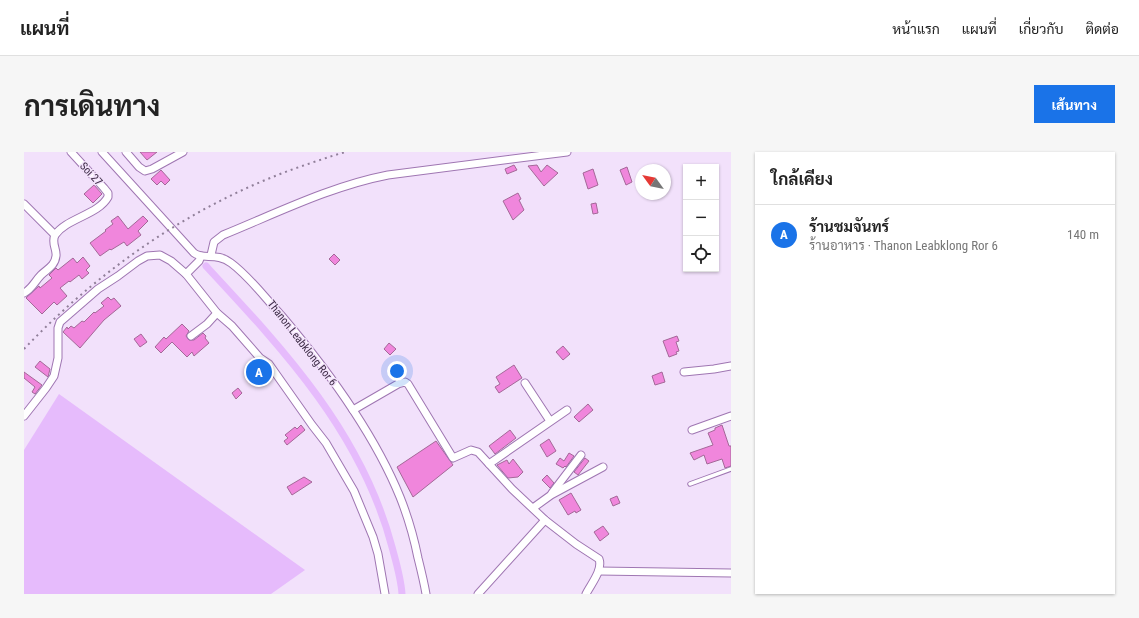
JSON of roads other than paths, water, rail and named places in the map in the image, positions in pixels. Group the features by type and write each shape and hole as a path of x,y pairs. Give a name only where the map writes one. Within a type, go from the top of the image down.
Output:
{"street":[{"name":"Soi 27","path":"55,235 63,228 102,205 108,197 108,192 71,152"},
{"path":"102,152 192,251 201,256 199,261 186,274"},
{"path":"126,152 139,167 145,171 152,170 183,152"},
{"path":"211,255 214,242 223,236 316,196 365,180 388,175 567,152"},
{"path":"24,204 55,235 53,242 56,254 54,264 40,276 31,288 24,293"},
{"path":"24,416 46,388 55,373 58,353 59,324 82,302 138,261 147,256 157,254 164,256 186,274 217,313 232,326 260,358 269,364 312,426 326,443 356,497 373,536 378,554 385,594"},
{"name":"Thanon Leabklong Ror 6","path":"201,256 211,255 222,257 229,261 257,288 304,342 353,410 386,466 401,498 416,547 426,594"},
{"path":"191,336 207,324 217,313"},
{"path":"684,372 731,366"},
{"path":"353,410 398,384 405,382 408,384 453,458 473,450 479,453 512,489 545,520 576,544 597,557 600,562 599,570 586,594"},
{"path":"525,383 550,421"},
{"path":"489,464 567,410"},
{"path":"692,430 731,416"},
{"path":"551,495 581,455"},
{"path":"533,508 551,495 603,467"},
{"path":"478,594 545,520"},
{"path":"599,570 731,573"}],"lane":[{"path":"690,484 731,469"}],"waterway":[{"path":"206,266 264,329 317,395 341,430 361,467 379,506 397,564 402,594"}],"railway":[{"path":"24,349 55,318 87,290 156,238 231,195 270,178 346,152"}],"place":[{"name":"ร้านชมจันทร์","path":"259,372"}]}
